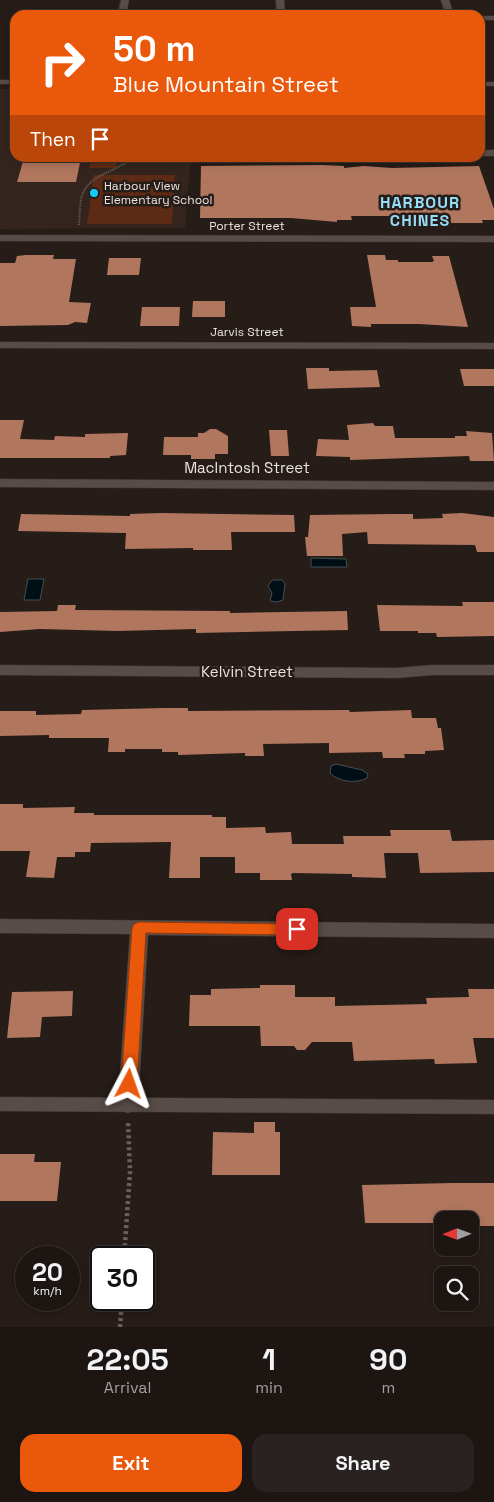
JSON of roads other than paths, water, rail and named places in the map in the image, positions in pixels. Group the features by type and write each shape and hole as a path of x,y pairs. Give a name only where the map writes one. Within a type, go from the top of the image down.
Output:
{"street":[{"name":"Porter Street","path":"0,238 494,239"},
{"name":"Jarvis Street","path":"0,345 494,346"},
{"name":"MacIntosh Street","path":"0,483 494,486"},
{"name":"Kelvin Street","path":"0,670 396,673 433,670 494,670"},
{"path":"0,926 494,931"},
{"path":"128,1104 139,928"}],"lane":[{"path":"0,1104 494,1107"}],"place":[{"name":"Harbour View Elementary School","path":"94,193"}],"district":[{"name":"HARBOUR CHINES","path":"420,211"}]}
